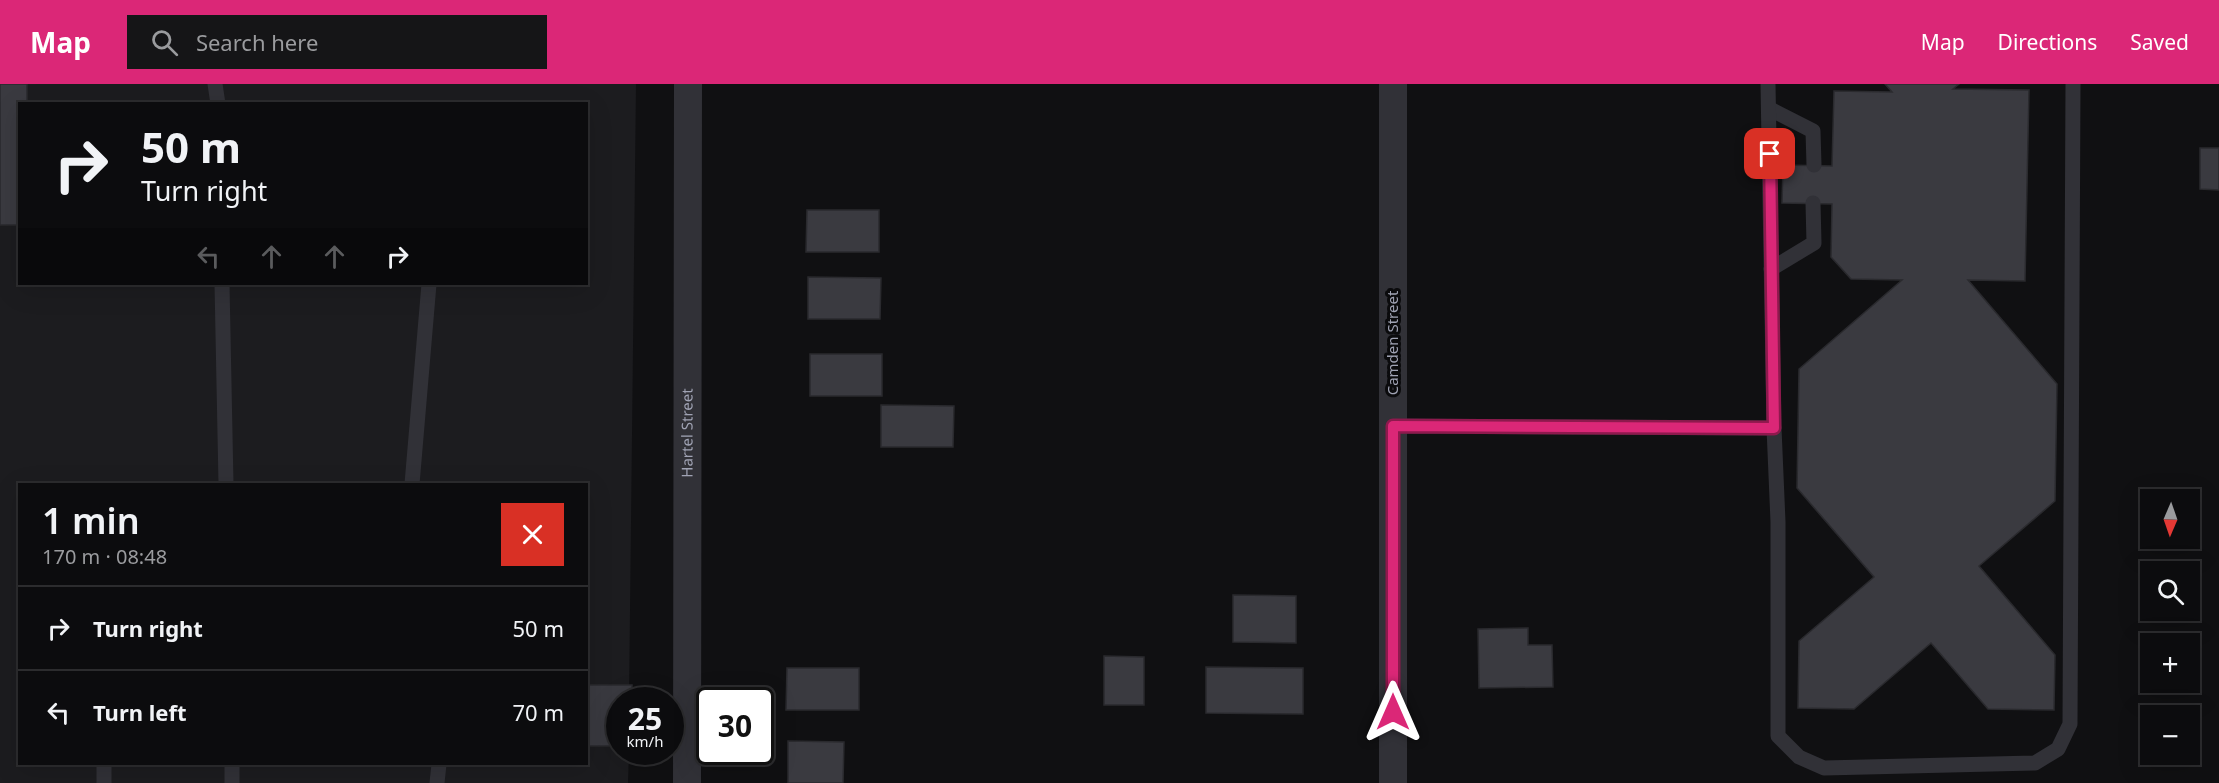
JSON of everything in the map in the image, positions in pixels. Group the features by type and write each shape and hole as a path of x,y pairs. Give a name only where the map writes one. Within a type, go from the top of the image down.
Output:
{"street":[{"name":"Hartel Street","path":"687,783 688,84"},
{"name":"Camden Street","path":"1392,84 1393,783"}],"lane":[{"path":"215,84 218,102"},
{"path":"1768,84 1774,428 1778,522 1778,736 1799,757 1824,768 2035,763 2058,749 2070,724 2073,84"},
{"path":"1770,109 1813,131 1814,165"},
{"path":"1772,269 1814,243 1813,203"},
{"path":"222,285 226,483"},
{"path":"412,483 429,285"},
{"path":"1393,426 1774,428"},
{"path":"104,765 104,783"},
{"path":"232,765 232,783"},
{"path":"437,783 439,765"}],"shaded area":[{"path":"0,84 636,84 629,687 606,687 606,765 629,765 628,783 0,783"}],"building":[{"path":"0,84 27,84 27,102 18,102 18,225 0,225"},
{"path":"1885,84 1959,84 1953,89 2029,90 2025,281 1968,280 2057,384 2055,501 1979,566 2055,655 2054,710 1988,709 1931,643 1854,709 1798,708 1799,641 1874,577 1797,488 1799,369 1902,280 1851,279 1831,257 1832,204 1782,203 1783,165 1832,166 1834,91 1892,92"},
{"path":"2200,148 2219,148 2219,190 2200,189"},
{"path":"807,210 879,210 879,252 806,252"},
{"path":"808,277 881,278 880,319 808,319"},
{"path":"810,354 882,354 882,396 810,396"},
{"path":"881,405 954,406 953,447 881,447"},
{"path":"1233,595 1296,596 1296,643 1233,642"},
{"path":"1528,628 1528,645 1552,645 1553,687 1479,688 1478,629"},
{"path":"1104,656 1144,657 1144,705 1104,705"},
{"path":"1206,667 1303,668 1303,714 1206,713"},
{"path":"787,668 859,668 859,710 786,710"},
{"path":"588,685 632,685 632,687 606,687 606,746 588,746"},
{"path":"788,741 844,742 843,783 788,783"}],"route":[{"path":"1393,712 1393,426 1774,428 1770,154"}]}
